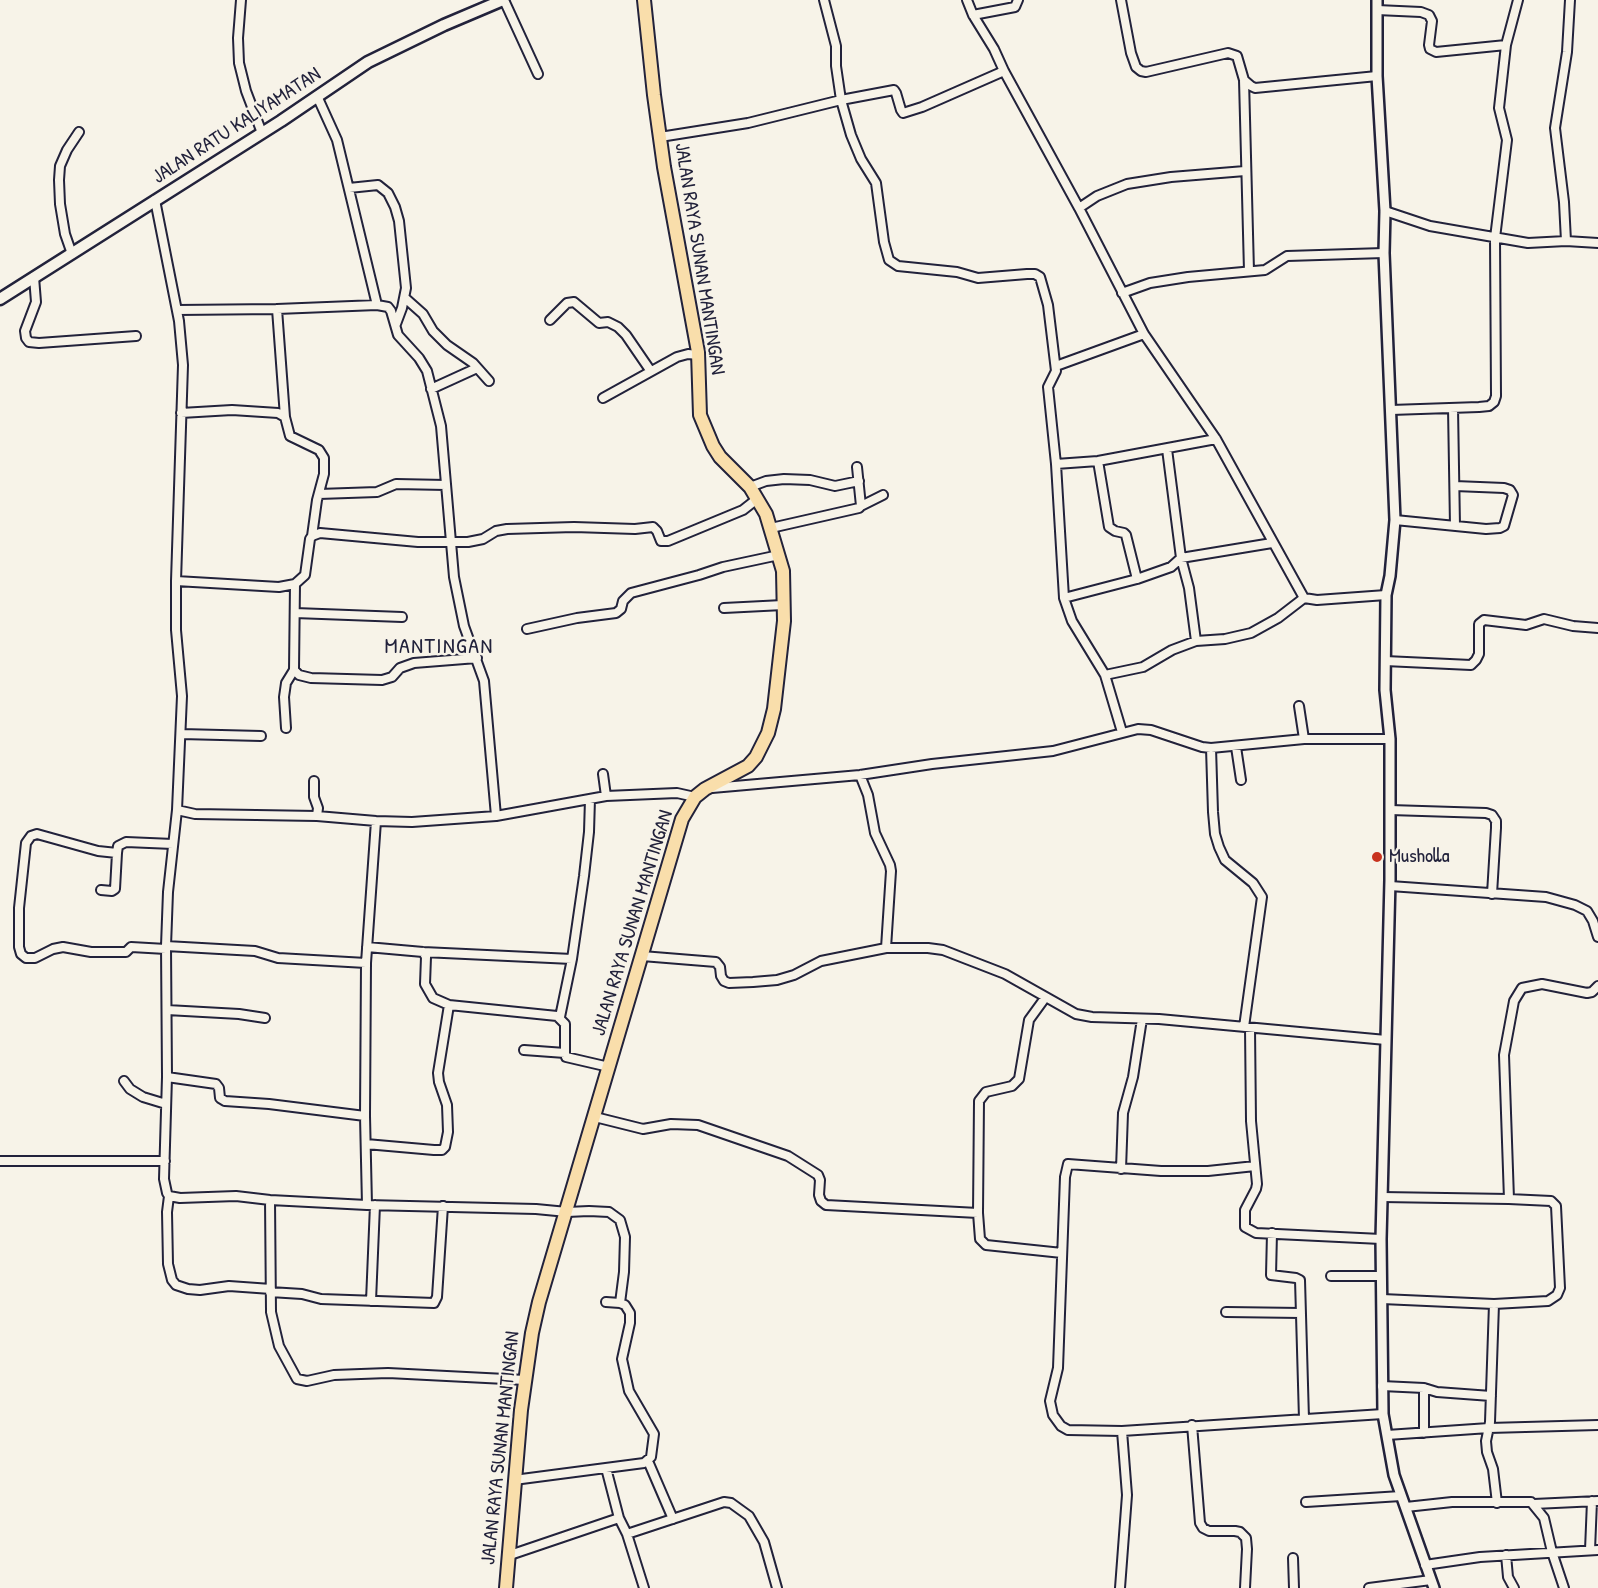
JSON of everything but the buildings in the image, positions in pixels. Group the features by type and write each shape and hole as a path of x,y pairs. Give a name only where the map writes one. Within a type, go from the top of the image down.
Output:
{"main road":[{"name":"JALAN RATU KALIYAMATAN","path":"0,299 262,133 368,62 444,25 504,0"},
{"name":"JALAN RAYA SUNAN MANTINGAN","path":"506,1588 514,1480 525,1380 536,1316 682,819 694,797 748,766 756,757 768,733 778,678 783,571 771,528 757,499 750,487 720,457 706,433 700,415 698,353 660,137 644,0"}],"street":[{"path":"241,0 239,63 246,91 262,133"},
{"path":"504,0 538,74"},
{"path":"824,0 835,40 841,100 861,159 876,183 884,242 889,260 898,266 957,272 978,278 1038,275 1048,305 1056,366 1048,387 1056,464 1064,598 1072,621 1105,675 1122,732"},
{"path":"967,0 1144,334 1216,439 1304,598"},
{"path":"973,15 1015,7 1018,0"},
{"path":"1121,0 1131,53 1136,67 1141,71 1146,72 1228,53 1237,56 1244,80 1249,271"},
{"path":"1391,410 1489,406 1494,402 1496,396 1495,238 1507,140 1499,108 1506,45 1518,0"},
{"path":"1566,241 1555,128 1567,52 1570,0"},
{"path":"1369,1588 1432,1584 1394,1475 1383,1414 1382,1386 1381,1239 1390,886 1390,739 1386,705 1385,661 1386,595 1395,520 1384,253 1385,211 1377,76 1377,5 1429,15 1432,21 1429,45 1432,51 1506,45"},
{"path":"660,137 748,123 841,100 894,90 903,112 922,107 1004,71"},
{"path":"1244,80 1251,86 1260,87 1377,76"},
{"path":"317,96 334,131 377,305"},
{"path":"72,254 65,234 59,180 60,166 79,132"},
{"path":"1079,208 1097,196 1126,184 1171,177 1245,171"},
{"path":"349,188 378,185 388,193 399,221 406,288 396,324"},
{"path":"155,200 177,310 183,365 176,580 176,630 182,696 181,734 177,810 168,892 166,948 165,1187 170,1196 167,1212 168,1264 172,1280 176,1285 188,1289 200,1290 229,1286 302,1294 321,1299 434,1303 443,1206"},
{"path":"1385,211 1430,226 1528,243 1566,241 1598,243"},
{"path":"1122,293 1150,283 1265,270 1287,256 1384,253"},
{"path":"34,277 36,302 25,331 29,342 63,342 136,336"},
{"path":"405,298 423,314 433,331 447,345 477,368 489,381"},
{"path":"550,320 567,303 574,302 599,323 608,322 618,327 650,370"},
{"path":"177,310 377,305 388,307 392,311 401,340 423,363 444,442 454,577 464,626 477,658 485,690 496,816"},
{"path":"176,580 279,587 295,584 305,575 307,550 312,536 324,474 324,459 319,450 290,436 285,417 277,309"},
{"path":"1056,366 1144,334"},
{"path":"603,398 650,370 681,355 698,353"},
{"path":"431,389 477,368"},
{"path":"1453,408 1455,526"},
{"path":"181,413 247,411 278,413 285,417"},
{"path":"1056,464 1098,461 1216,439"},
{"path":"1167,449 1181,558 1189,588 1196,641"},
{"path":"1098,461 1109,527 1115,531 1124,532 1126,535 1137,579"},
{"path":"857,467 861,506"},
{"path":"750,487 784,479 810,480 835,486 859,481"},
{"path":"319,494 377,492 396,484 446,485"},
{"path":"1395,520 1503,528 1513,495 1510,490 1455,486"},
{"path":"771,528 847,512 883,495"},
{"path":"312,536 320,533 450,543 483,539 496,531 507,529 653,527 661,541 668,541 742,510 757,499"},
{"path":"1064,598 1137,579 1171,567 1181,558 1272,543"},
{"path":"527,629 577,618 616,613 631,593 723,567 779,555"},
{"path":"286,728 284,697 286,683 294,670 295,584"},
{"path":"1105,675 1143,667 1172,650 1196,641 1225,639 1251,633 1278,618 1304,598 1317,600 1386,595"},
{"path":"724,608 783,605"},
{"path":"295,613 402,617"},
{"path":"1385,661 1471,664 1479,654 1479,624 1484,620 1526,625 1544,619 1573,626 1598,628"},
{"path":"294,670 299,675 311,678 382,680 392,677 400,669 414,663 477,658"},
{"path":"1299,706 1304,739"},
{"path":"705,789 860,775 932,764 1053,751 1138,729 1150,730 1211,748 1304,739 1390,739"},
{"path":"181,734 261,736"},
{"path":"1236,747 1241,780"},
{"path":"1211,748 1213,812 1219,847 1225,860 1253,883 1262,897 1247,1028 1256,1189 1245,1210 1245,1227 1256,1233 1381,1239"},
{"path":"603,774 606,796"},
{"path":"860,775 868,795 874,833 890,865 886,948"},
{"path":"314,781 317,816"},
{"path":"177,810 195,814 317,816 412,822 496,816 606,796 677,793 694,797"},
{"path":"560,1017 572,959 584,876 590,799"},
{"path":"1390,810 1492,815 1496,820 1497,828 1492,894"},
{"path":"371,1301 371,1205 365,1116 366,963 376,821"},
{"path":"117,853 98,851 37,834 29,838 25,850 19,908 21,954 31,959 63,947 91,952 126,952 131,948 166,948 255,951 278,958 366,963"},
{"path":"101,890 115,889 118,846 126,842 174,844"},
{"path":"1390,886 1546,897 1583,908 1593,921 1598,937"},
{"path":"367,947 572,959"},
{"path":"642,956 716,962 724,981 741,983 777,980 794,975 821,961 886,948 928,948 943,950 1005,974 1076,1014 1386,1040"},
{"path":"423,952 426,957 427,989 433,998 449,1005 560,1017 565,1023 565,1053 569,1058 609,1067"},
{"path":"1509,1199 1504,1055 1514,1001 1522,988 1534,984 1587,993 1592,992 1598,986"},
{"path":"1045,998 1029,1020 1019,1078 1012,1086 986,1092 979,1101 978,1213 980,1239 986,1245 1062,1253"},
{"path":"366,1144 434,1150 442,1150 445,1147 448,1132 447,1105 438,1073 449,1005"},
{"path":"167,1010 240,1014 265,1018"},
{"path":"1121,1169 1123,1113 1133,1077 1142,1019"},
{"path":"524,1050 565,1053"},
{"path":"167,1077 216,1084 220,1098 225,1101 365,1116"},
{"path":"124,1081 130,1089 144,1097 166,1104"},
{"path":"595,1117 643,1129 671,1124 698,1125 788,1156 818,1175 819,1195 821,1201 826,1205 978,1213"},
{"path":"0,1161 165,1161"},
{"path":"1255,1166 1208,1171 1121,1169 1068,1164 1065,1177 1058,1368 1050,1401 1053,1415 1061,1426 1068,1430 1122,1431 1383,1414"},
{"path":"170,1196 180,1198 236,1196 371,1205 609,1212 620,1220 625,1237 620,1303"},
{"path":"1382,1197 1551,1201 1555,1204 1560,1288 1553,1299 1548,1301 1494,1304 1382,1299"},
{"path":"270,1200 271,1312 279,1346 294,1376 300,1381 334,1375 388,1373 525,1380"},
{"path":"1272,1233 1271,1275 1299,1279 1304,1419"},
{"path":"1330,1276 1381,1276"},
{"path":"514,1480 644,1463 648,1461 653,1452 654,1434 634,1400 626,1381 622,1359 631,1317 628,1308 620,1303 606,1302"},
{"path":"1494,1304 1491,1395 1486,1447 1493,1469 1497,1503"},
{"path":"1226,1312 1301,1313"},
{"path":"1382,1386 1491,1395"},
{"path":"1424,1388 1424,1433"},
{"path":"1192,1425 1200,1523 1209,1531 1235,1531 1244,1535 1247,1541 1245,1588"},
{"path":"1387,1435 1489,1428 1598,1425"},
{"path":"1120,1588 1127,1495 1122,1431"},
{"path":"648,1461 673,1519"},
{"path":"606,1468 619,1518 627,1534 644,1588"},
{"path":"1306,1503 1401,1496"},
{"path":"1406,1508 1448,1502 1531,1502 1534,1504 1595,1501 1594,1550 1506,1555 1425,1565"},
{"path":"627,1534 724,1502 731,1503 749,1516 764,1542 777,1588"},
{"path":"1534,1504 1544,1518 1564,1588"},
{"path":"510,1555 619,1518"},
{"path":"1506,1555 1508,1577 1514,1588"},
{"path":"1293,1558 1294,1588"}],"place":[{"name":"Musholla","path":"1377,857"}],"district":[{"name":"MANTINGAN","path":"439,647"}]}
